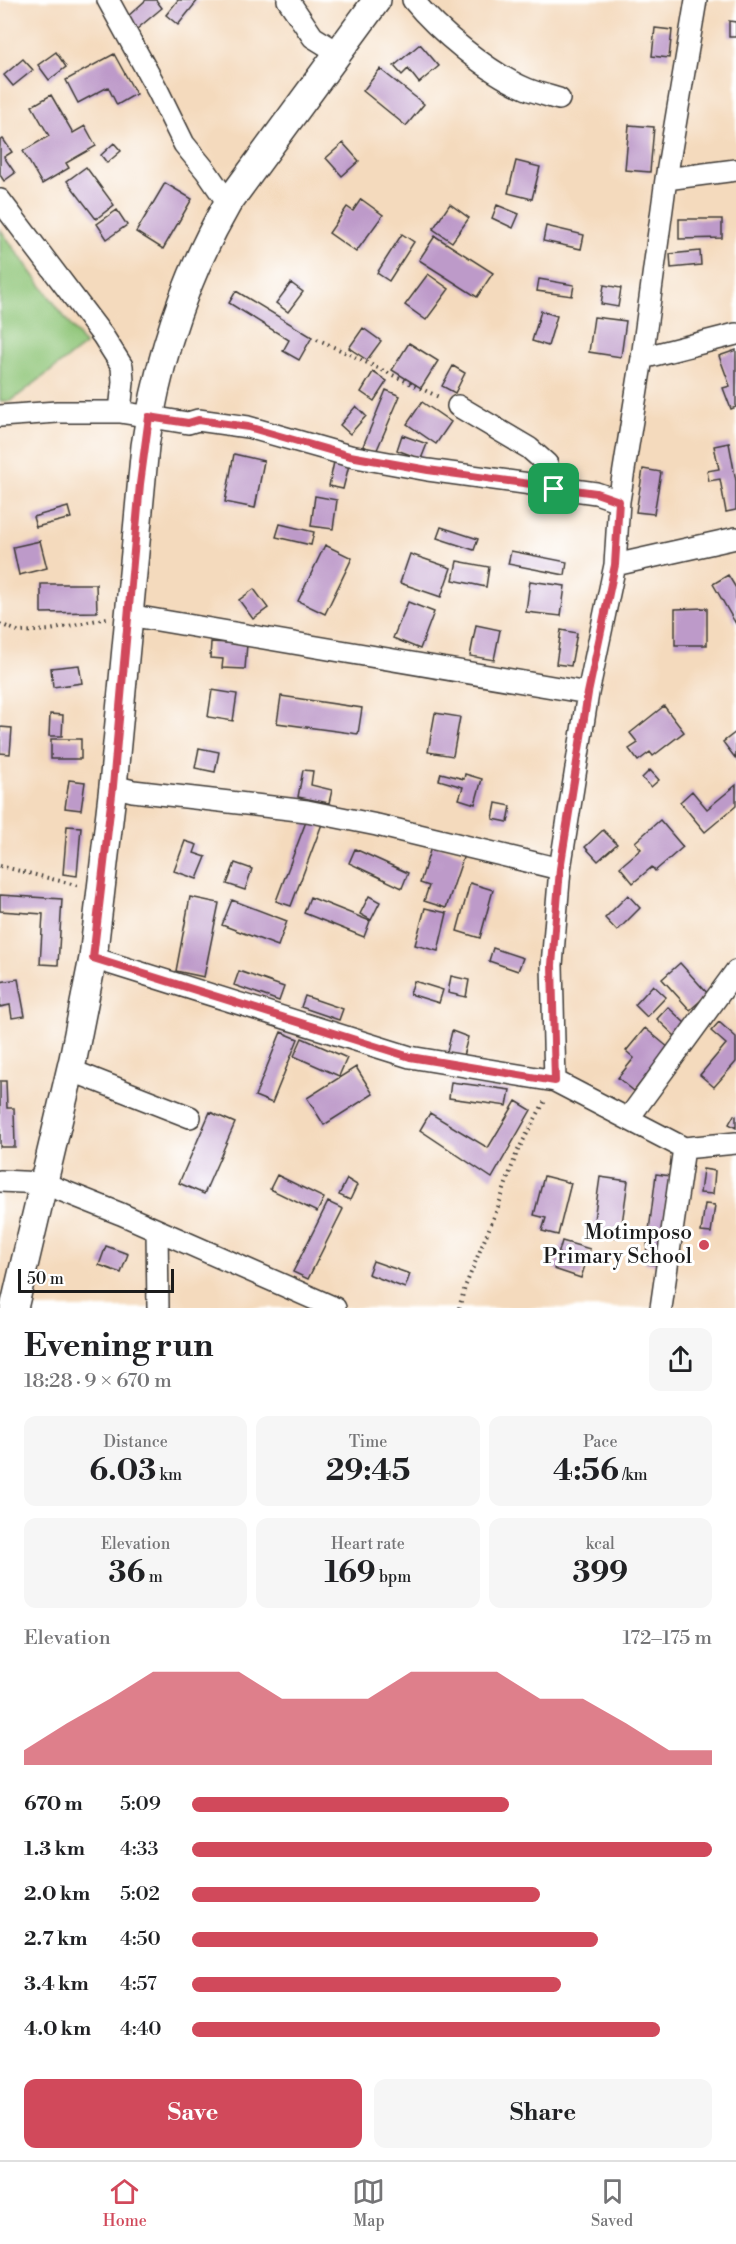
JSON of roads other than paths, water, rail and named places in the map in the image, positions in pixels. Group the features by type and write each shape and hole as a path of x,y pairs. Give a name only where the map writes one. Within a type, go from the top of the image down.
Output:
{"main road":[{"path":"14,1308 70,1070 93,958 113,786 149,417 158,372 175,316 210,233 228,203 377,0"}],"street":[{"path":"108,0 184,144 228,203"},
{"path":"288,0 313,37 339,53"},
{"path":"413,0 423,13 481,63 526,89 559,99"},
{"path":"555,1081 552,965 560,869 588,693 615,565 619,501 642,358 666,179 696,0"},
{"path":"666,179 736,170"},
{"path":"0,200 103,336 122,366 120,412"},
{"path":"642,358 736,334"},
{"path":"458,406 529,448 547,464 554,489"},
{"path":"0,416 57,412 120,412 188,423 198,420 248,427 350,456 554,489 596,493 619,501"},
{"path":"615,565 736,538"},
{"path":"128,615 588,693"},
{"path":"113,786 133,791 308,811 377,825 560,869"},
{"path":"93,958 410,1057 555,1081 684,1148 736,1143"},
{"path":"628,1119 736,971"},
{"path":"70,1070 190,1117"},
{"path":"661,1308 684,1148"},
{"path":"0,1181 43,1183 335,1308"},
{"path":"157,1230 158,1308"}],"place":[{"name":"Motimposo Primary School","path":"704,1245"}]}
